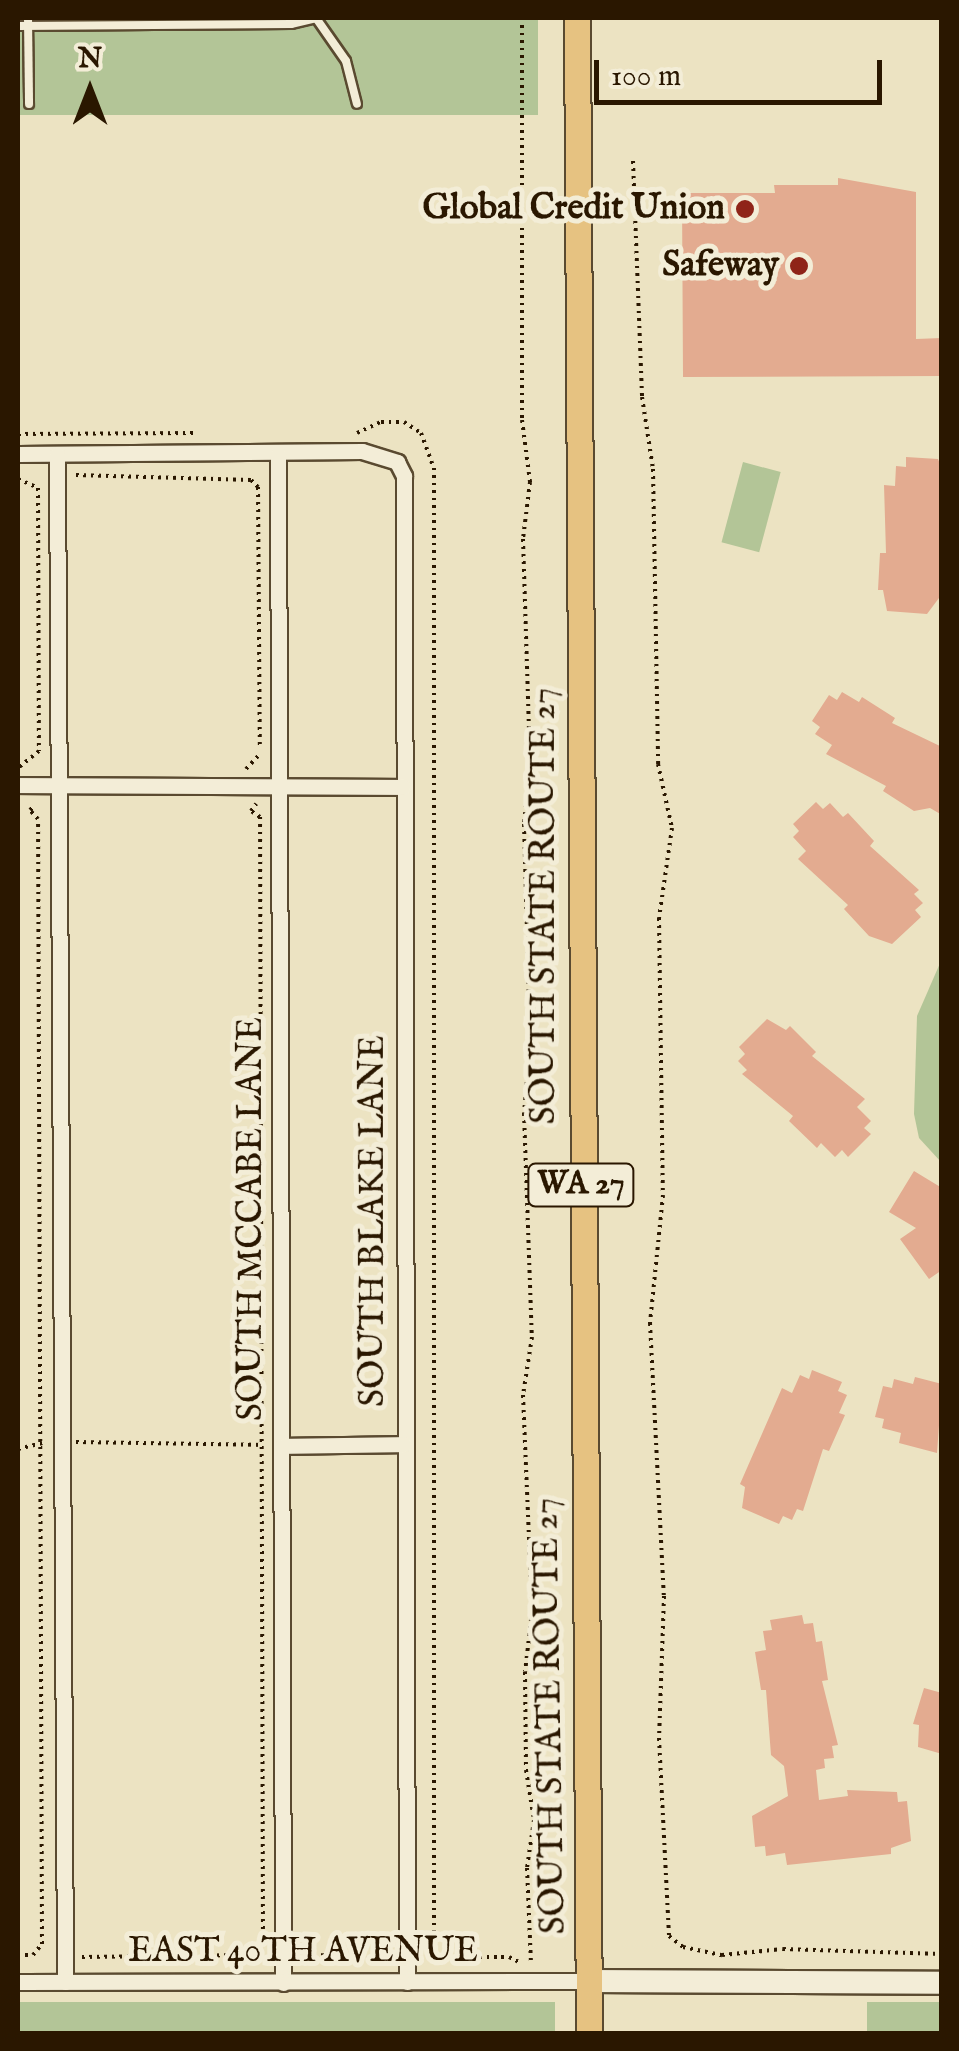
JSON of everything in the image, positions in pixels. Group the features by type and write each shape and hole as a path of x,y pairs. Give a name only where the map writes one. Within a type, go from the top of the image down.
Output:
{"main road":[{"name":"SOUTH STATE ROUTE 27","path":"577,18 589,2034"}],"street":[{"name":"SOUTH BLAKE LANE","path":"278,454 362,451 397,462 404,476 408,1982"},
{"path":"18,454 278,454"},
{"path":"57,454 62,785 65,1982"},
{"name":"SOUTH MCCABE LANE","path":"278,454 283,1984"},
{"path":"18,785 403,787"},
{"path":"282,1446 404,1444"},
{"name":"EAST 40TH AVENUE","path":"18,1982 588,1982"},
{"path":"588,1982 942,1982"}],"lane":[{"path":"29,104 24,23 291,24 316,18 346,62 356,104"}],"path":[{"path":"522,18 522,420 530,482 523,539 530,767 524,824 530,1045 524,1113 532,1337 523,1395 532,1611 526,1770 534,1820 527,1868 534,1982"},
{"path":"633,161 642,397 653,469 658,764 672,828 659,918 663,1195 650,1324 664,1596 659,1738 669,1936 682,1947 722,1955 942,1954"},
{"path":"76,474 80,480 251,480 258,486 260,755 246,769 226,769"},
{"path":"18,479 38,488 38,751 18,768"},
{"path":"18,1955 33,1955 42,1944 38,819 30,810 34,804"},
{"path":"79,1960 86,1954 250,1954 263,1944 260,817 251,811 256,804"},
{"path":"18,1450 64,1442 282,1446"},
{"path":"297,1962 306,1954 380,1960"}],"green space":[{"path":"18,18 538,18 538,115 18,115"},
{"path":"743,462 781,472 759,552 722,542"},
{"path":"941,961 942,1162 919,1138 914,1114 917,1016"},
{"path":"18,2002 555,2002 555,2033 18,2033"},
{"path":"867,2002 941,2002 941,2033 867,2033"}],"building":[{"name":"Safeway","path":"838,178 916,192 916,339 942,338 942,376 683,377 682,193 775,193 774,185 838,185"},
{"path":"906,457 938,459 942,469 942,594 927,614 887,611 883,590 878,590 880,553 886,553 884,485 895,486 896,466 906,467"},
{"path":"842,692 859,702 862,697 895,718 892,723 942,747 942,815 930,808 914,811 883,791 886,786 826,754 832,745 815,734 820,727 812,721 829,695 837,700"},
{"path":"816,802 823,809 830,803 843,817 848,813 874,841 870,846 919,890 914,894 923,903 915,910 921,917 892,944 869,936 844,909 848,905 798,859 806,851 793,837 799,831 793,824"},
{"path":"767,1019 786,1030 790,1026 816,1052 812,1056 865,1099 857,1107 871,1121 864,1128 871,1134 848,1157 842,1150 835,1157 821,1143 817,1148 789,1121 793,1116 742,1074 747,1070 738,1061 745,1054 739,1047"},
{"path":"914,1171 942,1188 942,1270 929,1279 900,1239 916,1228 889,1212"},
{"path":"812,1370 842,1382 838,1391 847,1395 839,1413 845,1415 829,1451 823,1449 803,1511 797,1509 792,1520 783,1516 779,1524 742,1508 745,1487 740,1484 782,1388 792,1393 800,1375 809,1379"},
{"path":"915,1377 942,1384 937,1453 899,1443 901,1433 882,1428 884,1419 875,1417 883,1386 892,1388 894,1379 913,1384"},
{"path":"802,1615 804,1624 813,1623 816,1642 822,1641 828,1680 822,1681 838,1745 832,1746 834,1758 824,1759 825,1768 816,1770 819,1800 848,1796 847,1790 897,1792 898,1802 907,1801 911,1841 891,1848 891,1854 787,1865 785,1853 766,1856 765,1846 755,1847 752,1816 788,1796 784,1766 771,1755 766,1690 761,1690 755,1652 766,1650 763,1631 772,1630 770,1620"},
{"path":"924,1688 942,1693 942,1754 918,1747 919,1725 913,1724"}],"place":[{"name":"Global Credit Union","path":"745,209"},
{"name":"Safeway","path":"799,266"}]}
